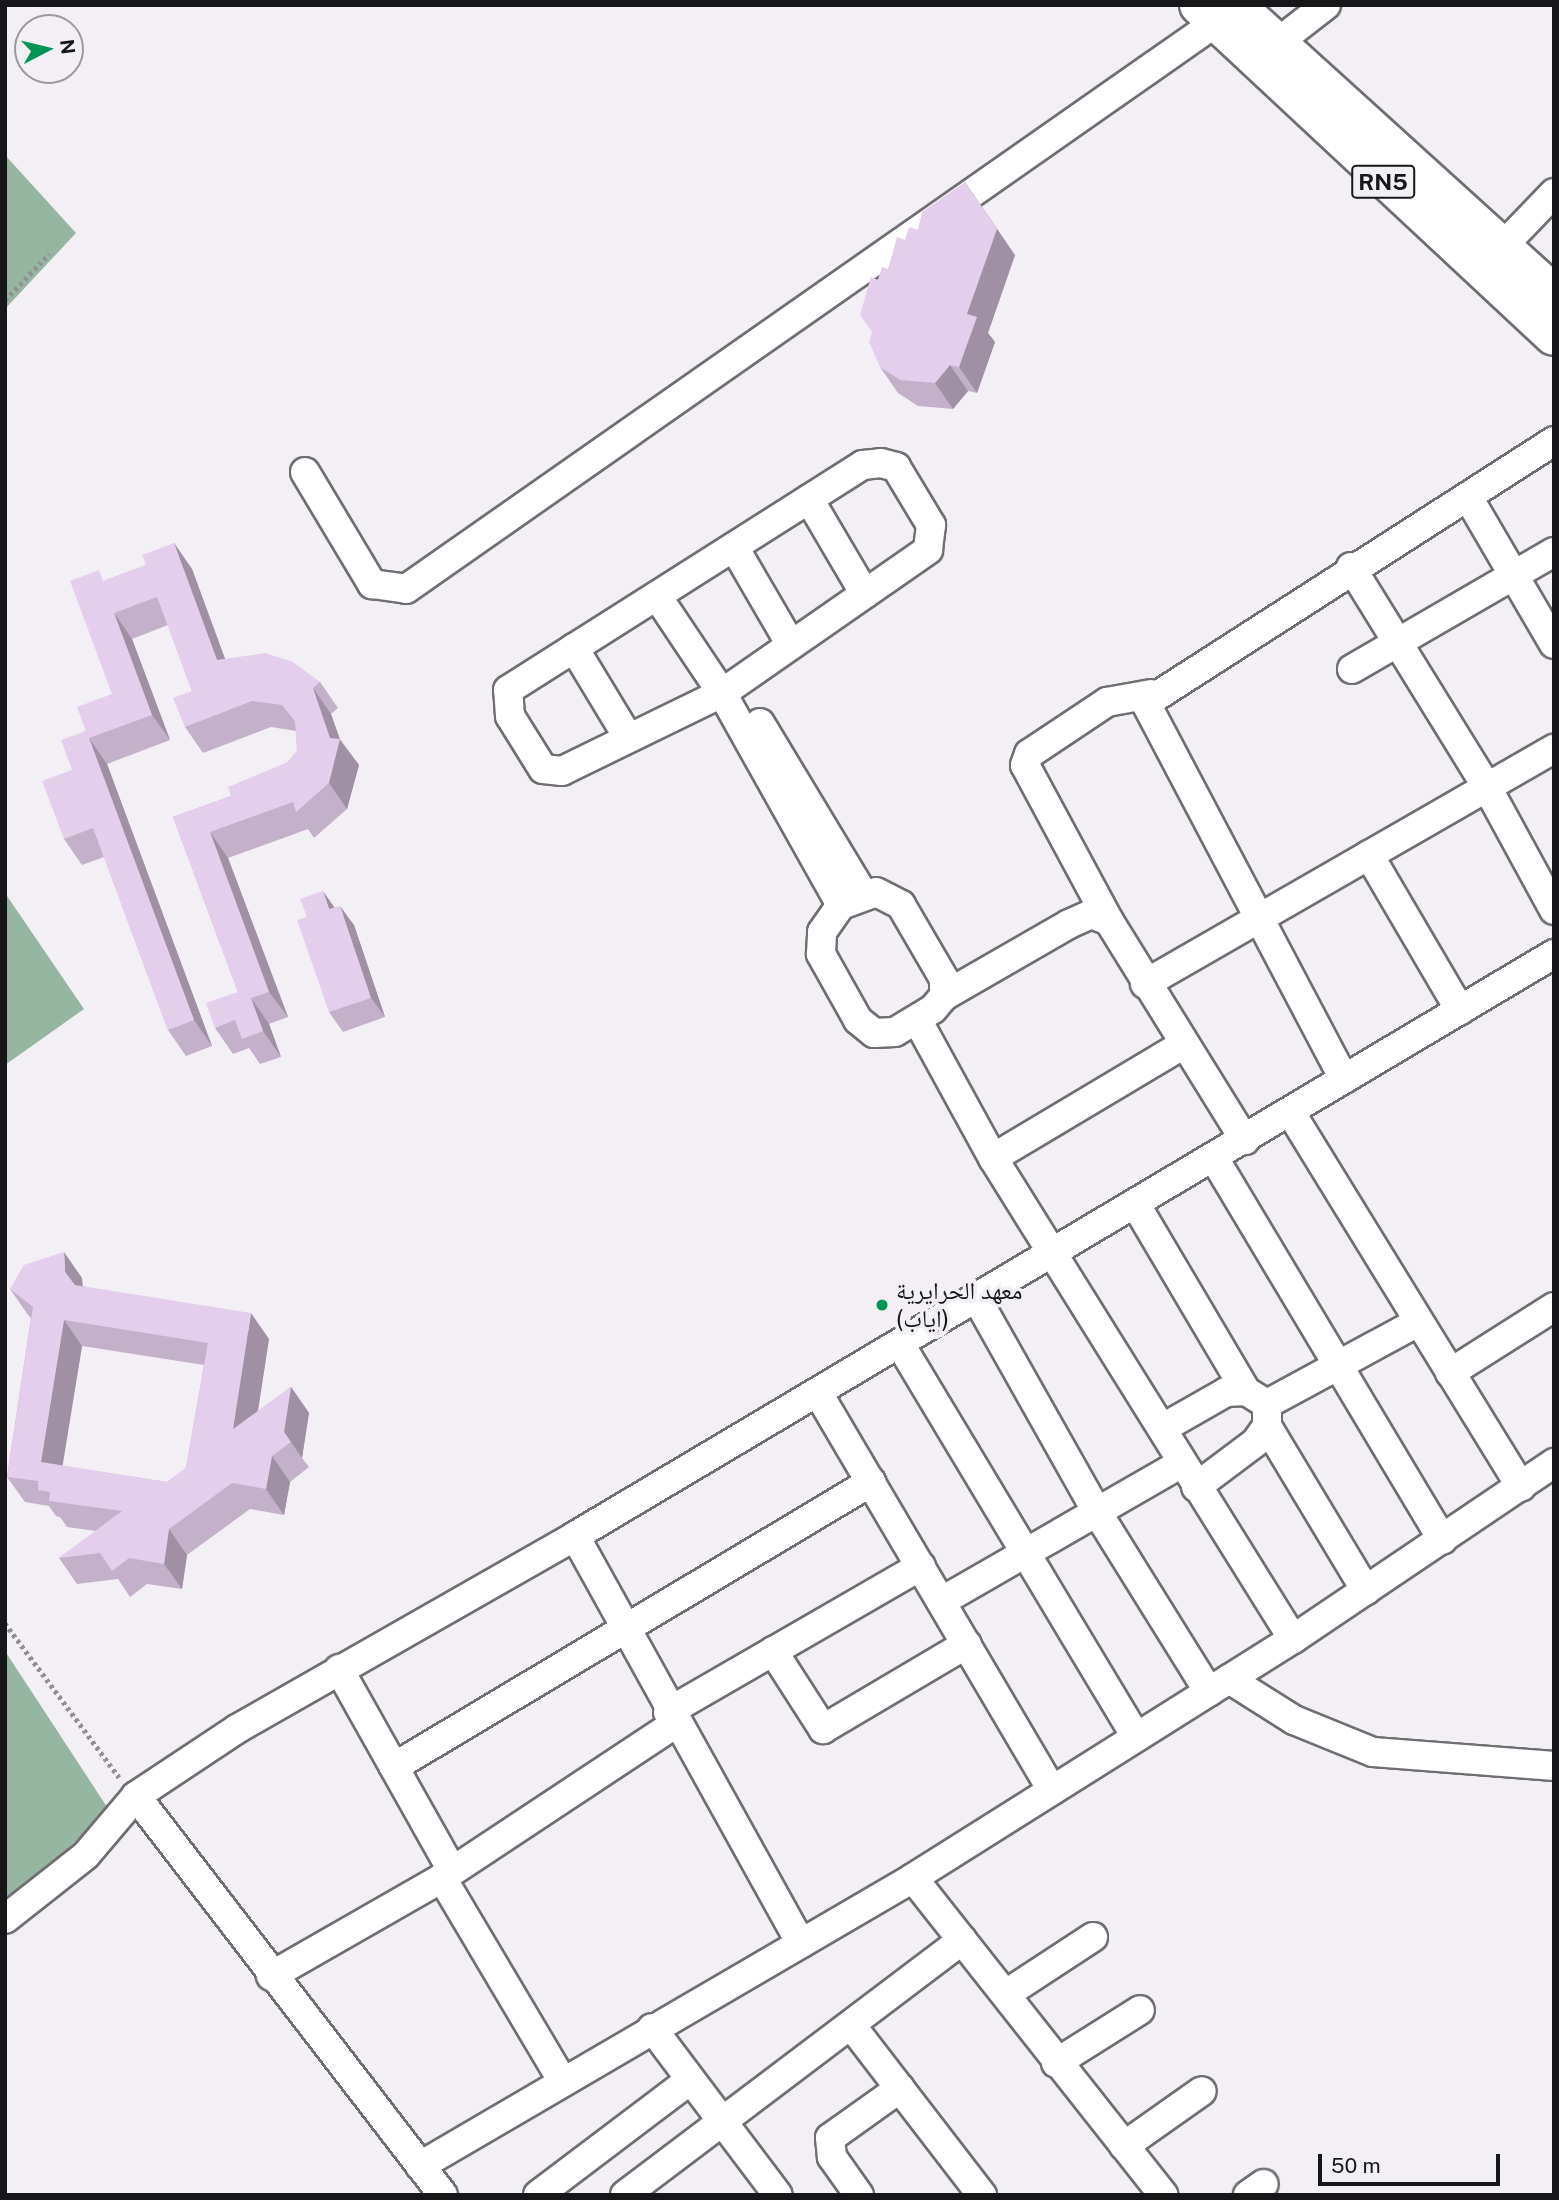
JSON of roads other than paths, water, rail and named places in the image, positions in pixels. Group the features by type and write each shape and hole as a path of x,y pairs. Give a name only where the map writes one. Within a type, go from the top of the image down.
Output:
{"highway":[{"name":"RN5","path":"1222,10 1277,43 1554,294"},
{"name":"RN5","path":"1222,10 1554,336"}],"street":[{"path":"1277,43 1326,5"},
{"path":"305,472 372,584 406,589 1222,10"},
{"path":"1501,248 1554,193"},
{"path":"1244,1140 1145,984 1109,921 1025,765 1028,754 1107,702 1151,694 1554,441"},
{"path":"881,463 896,467 931,524 928,550 729,688 552,772 543,769 510,716 509,690 734,547 863,465 881,463"},
{"path":"1468,497 1554,644"},
{"path":"809,499 865,594"},
{"path":"734,547 791,645"},
{"path":"1352,669 1554,552"},
{"path":"1351,567 1487,788 1554,910"},
{"path":"657,596 729,688 852,900"},
{"path":"574,648 628,737"},
{"path":"1151,694 1146,713 1343,1079"},
{"path":"1145,984 1554,749"},
{"path":"1369,855 1460,1010"},
{"path":"944,996 944,979 901,905 876,892 852,900 822,932 821,954 858,1020 874,1033 919,1023 944,996 1069,924 1091,914 1109,921"},
{"path":"5,1919 86,1855 136,1796 339,1669 575,1536 818,1393 1554,954"},
{"path":"919,1023 993,1158 1293,1639"},
{"path":"993,1158 1184,1044"},
{"path":"1291,1112 1521,1487"},
{"path":"1214,1158 1443,1540"},
{"path":"1136,1205 1260,1407 1366,1591"},
{"path":"977,1299 1097,1512 1219,1685 1294,1720 1373,1752 1554,1766"},
{"path":"1450,1373 1554,1307"},
{"path":"1260,1407 1418,1322"},
{"path":"900,1344 1023,1555 1136,1738"},
{"path":"1163,1428 1226,1392 1260,1407"},
{"path":"818,1393 1052,1790"},
{"path":"1196,1487 1256,1442 1260,1407"},
{"path":"942,1601 1182,1463"},
{"path":"420,2166 652,2028 913,1878 1293,1639 1554,1463"},
{"path":"394,1767 871,1482"},
{"path":"575,1536 671,1718 801,1944"},
{"path":"271,1976 447,1874 671,1718 773,1651 921,1566"},
{"path":"773,1651 823,1729 967,1644"},
{"path":"339,1669 394,1767 447,1874 563,2082"},
{"path":"136,1796 271,1976 443,2195"},
{"path":"913,1878 1006,1994 1056,2063 1163,2195"},
{"path":"1006,1994 1093,1937"},
{"path":"625,2195 962,1940"},
{"path":"1056,2063 1140,2010"},
{"path":"851,2025 982,2195"},
{"path":"652,2028 689,2081 724,2122 778,2195"},
{"path":"538,2195 689,2081"},
{"path":"859,2195 828,2145 900,2088"},
{"path":"1124,2146 1202,2091"}],"place":[{"name":"معهد الحرايرية (إياب)","path":"882,1305"}]}
